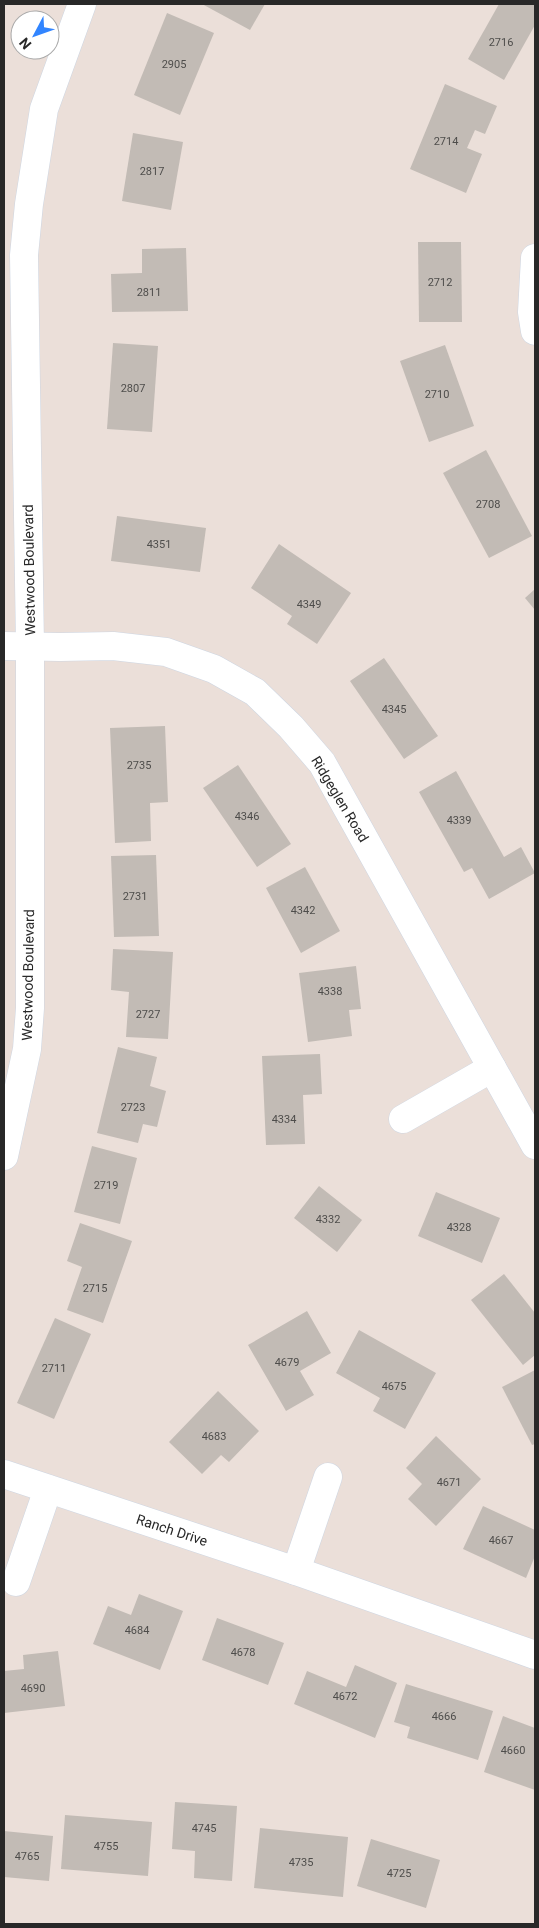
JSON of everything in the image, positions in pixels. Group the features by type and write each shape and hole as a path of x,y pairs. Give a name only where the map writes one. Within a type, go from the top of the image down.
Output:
{"street":[{"name":"Westwood Boulevard","path":"5,1146 27,1049 30,1008 17,646 24,255 29,204 44,109 82,4"},
{"path":"535,258 532,312 535,331"},
{"name":"Ridgeglen Road","path":"17,646 113,646 166,652 214,669 255,692 291,727 322,763 492,1068 533,1134"},
{"path":"403,1119 492,1068"},
{"name":"Ranch Drive","path":"4,1474 296,1571 535,1655"},
{"path":"296,1571 328,1477"},
{"path":"16,1582 48,1490"}],"building":[{"path":"202,4 265,4 250,30"},
{"path":"499,4 535,4 535,25 504,80 468,59"},
{"path":"167,13 214,33 180,115 134,95"},
{"path":"445,84 497,106 485,134 475,130 467,148 482,154 466,193 410,169"},
{"path":"133,133 183,142 171,210 122,201"},
{"path":"418,242 461,242 462,322 419,322"},
{"path":"186,248 188,311 112,312 111,274 142,273 142,249"},
{"path":"113,343 158,346 152,432 107,429"},
{"path":"445,345 474,426 429,442 400,361"},
{"path":"486,450 532,536 489,558 443,473"},
{"path":"117,516 206,528 200,572 111,561"},
{"path":"279,544 351,593 317,644 287,624 292,616 251,588"},
{"path":"535,589 535,610 525,598"},
{"path":"384,658 438,736 404,759 350,681"},
{"path":"165,726 168,802 150,803 151,841 115,843 110,728"},
{"path":"238,765 291,844 257,867 203,788"},
{"path":"456,771 504,857 521,847 535,873 489,899 472,868 464,872 419,792"},
{"path":"156,855 159,936 114,937 111,856"},
{"path":"305,867 340,931 301,953 266,888"},
{"path":"113,949 173,952 168,1039 126,1037 129,992 111,990"},
{"path":"356,966 361,1009 349,1010 352,1036 308,1042 299,973"},
{"path":"118,1047 157,1057 150,1086 166,1091 157,1127 143,1124 138,1143 97,1133"},
{"path":"320,1054 322,1094 303,1095 305,1144 266,1145 262,1056"},
{"path":"92,1146 137,1158 120,1224 74,1212"},
{"path":"319,1186 362,1220 337,1252 294,1218"},
{"path":"436,1192 500,1218 482,1263 418,1236"},
{"path":"80,1223 132,1241 103,1323 67,1310 82,1267 67,1261"},
{"path":"504,1274 535,1313 535,1355 523,1365 471,1300"},
{"path":"307,1311 331,1353 300,1371 314,1395 286,1411 248,1345"},
{"path":"55,1318 91,1334 54,1419 17,1403"},
{"path":"359,1330 436,1373 405,1429 373,1411 380,1398 336,1373"},
{"path":"535,1370 535,1444 532,1445 502,1387"},
{"path":"218,1391 259,1431 229,1462 221,1455 202,1474 169,1442"},
{"path":"436,1436 481,1479 436,1526 408,1499 422,1484 406,1468"},
{"path":"483,1506 535,1530 535,1556 526,1578 463,1549"},
{"path":"139,1594 183,1611 160,1670 93,1644 108,1606 131,1615"},
{"path":"217,1618 284,1643 268,1685 202,1660"},
{"path":"58,1651 65,1706 4,1713 4,1671 24,1669 23,1655"},
{"path":"355,1665 397,1683 375,1738 294,1704 307,1671 346,1687"},
{"path":"406,1684 493,1711 478,1760 407,1738 410,1727 394,1722"},
{"path":"503,1716 535,1728 535,1790 484,1772"},
{"path":"175,1802 237,1806 232,1881 194,1878 195,1851 172,1849"},
{"path":"65,1815 152,1822 148,1876 61,1869"},
{"path":"260,1828 348,1837 343,1897 254,1888"},
{"path":"4,1831 53,1836 49,1881 4,1877"},
{"path":"371,1839 440,1860 426,1908 357,1886"}]}
